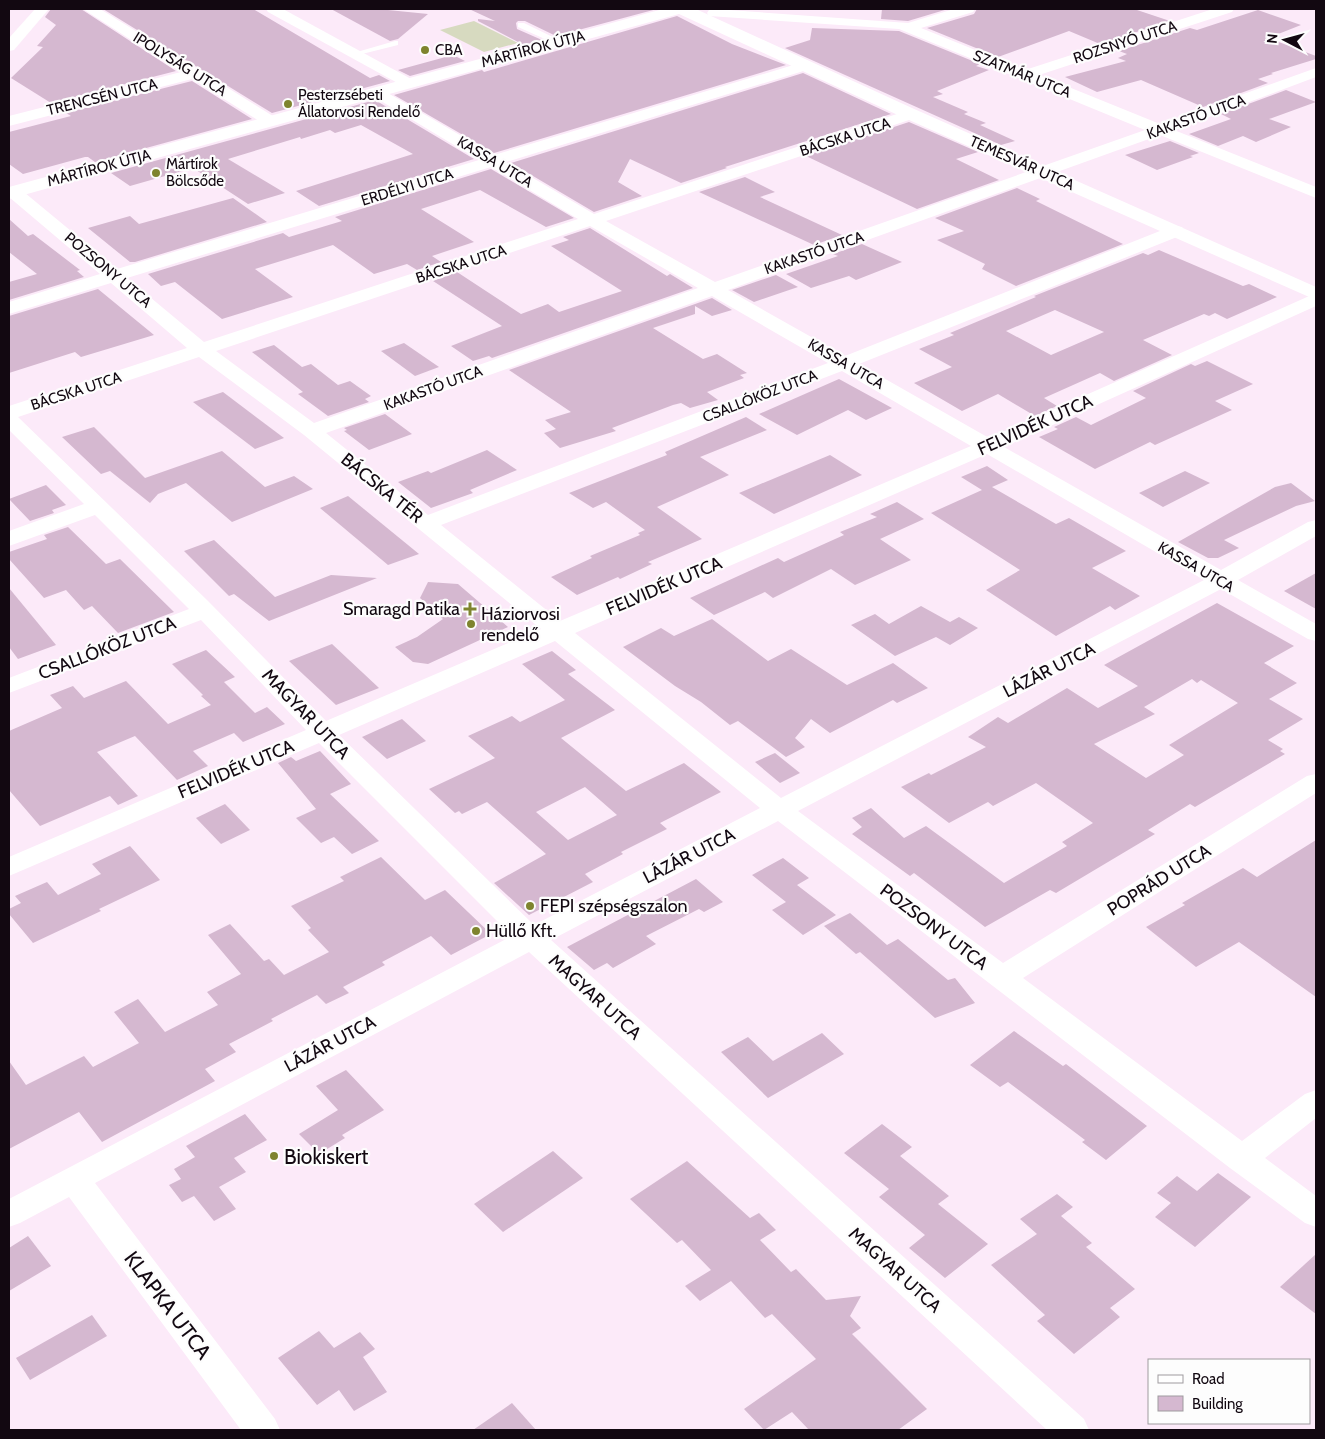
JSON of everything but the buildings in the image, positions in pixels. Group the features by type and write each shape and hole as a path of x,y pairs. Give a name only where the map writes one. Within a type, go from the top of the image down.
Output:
{"street":[{"path":"9,47 42,9"},
{"name":"IPOLYSÁG UTCA","path":"90,9 196,73 270,121"},
{"path":"273,9 408,83"},
{"name":"TEMESVÁR UTCA","path":"679,9 692,13 805,66 1316,294"},
{"name":"MÁRTÍROK ÚTJA","path":"11,193 679,9"},
{"path":"908,27 968,9"},
{"name":"ROZSNYÓ UTCA","path":"1024,75 1227,9"},
{"name":"SZATMÁR UTCA","path":"712,11 891,24 908,27 1316,193"},
{"name":"TEMESVÁR UTCA","path":"712,11 718,21 729,30"},
{"name":"ERDÉLYI UTCA","path":"9,308 805,66"},
{"name":"KAKASTÓ UTCA","path":"312,431 1045,172 1316,72"},
{"name":"TRENCSÉN UTCA","path":"9,121 196,73"},
{"name":"KASSA UTCA","path":"376,92 594,221 1316,634"},
{"name":"BÁCSKA UTCA","path":"9,413 594,221 912,114"},
{"name":"POZSONY UTCA","path":"11,193 116,277 202,350"},
{"name":"CSALLÓKÖZ UTCA","path":"427,524 1176,232"},
{"name":"FELVIDÉK UTCA","path":"9,867 988,446 1316,299"},
{"name":"BÁCSKA TÉR","path":"202,350 312,431 558,632"},
{"name":"MAGYAR UTCA","path":"9,420 99,506 322,732 531,938 1071,1430"},
{"path":"9,538 99,506"},
{"name":"LÁZÁR UTCA","path":"9,1214 531,938 1220,580 1316,527"},
{"name":"CSALLÓKÖZ UTCA","path":"9,686 204,611"},
{"name":"POZSONY UTCA","path":"558,632 779,810 1316,1214"},
{"name":"POPRÁD UTCA","path":"1001,978 1316,782"},
{"path":"1241,1159 1316,1102"},
{"name":"KLAPKA UTCA","path":"74,1179 262,1430"}],"lane":[{"path":"521,25 559,42"},
{"path":"354,54 395,44"}],"green space":[{"path":"474,21 518,43 484,52 440,30"}],"place":[{"name":"CBA","path":"425,50"},
{"name":"Pesterzsébeti Állatorvosi Rendelő","path":"288,104"},
{"name":"Mártírok Bölcsőde","path":"156,173"},
{"name":"Smaragd Patika","path":"470,609"},
{"name":"Háziorvosi rendelő","path":"471,624"},
{"name":"FEPI szépségszalon","path":"530,906"},
{"name":"Hüllő Kft.","path":"476,931"},
{"name":"Biokiskert","path":"274,1156"}]}
